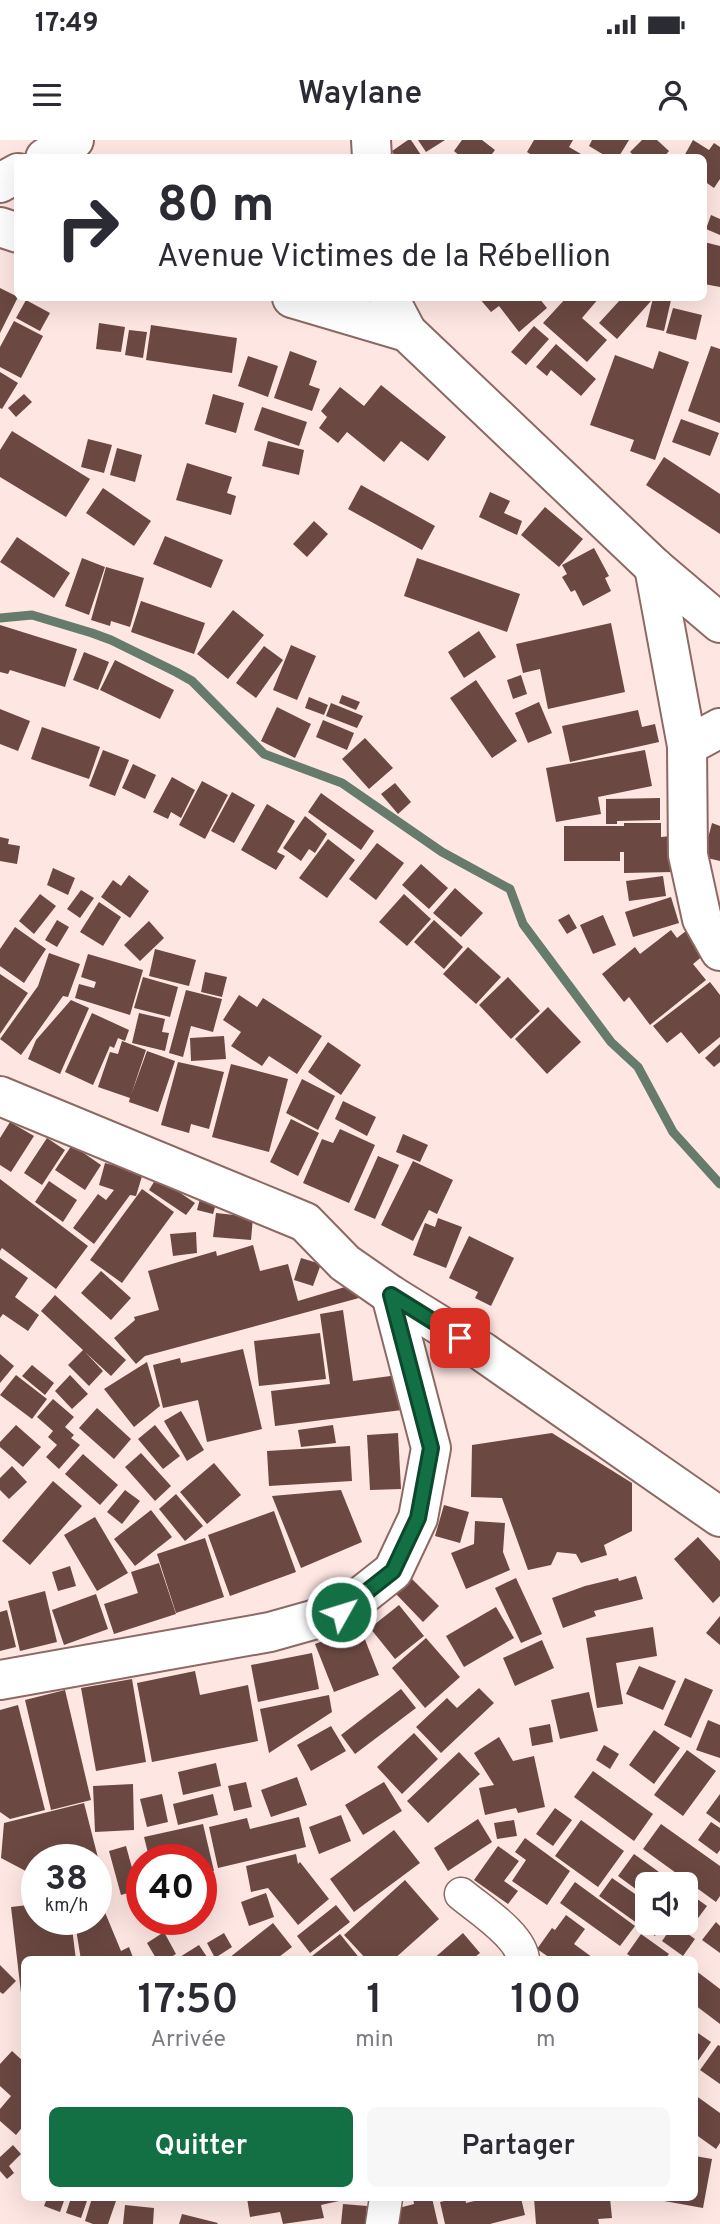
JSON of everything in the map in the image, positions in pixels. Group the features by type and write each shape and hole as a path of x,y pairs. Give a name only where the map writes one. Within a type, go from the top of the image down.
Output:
{"main road":[{"path":"51,154 74,140"},
{"path":"301,301 407,332"},
{"path":"391,301 407,332 654,567 720,623"},
{"path":"654,567 704,737 688,855 702,919 720,951"},
{"path":"0,1096 304,1222 345,1263 483,1352 720,1517"},
{"path":"0,1680 270,1632 341,1612 393,1571 418,1518 431,1448 391,1295"}],"street":[{"path":"461,1894 505,1929 523,1952 523,1956"},
{"path":"382,2224 386,2201"}],"building":[{"path":"411,140 420,154 394,154 392,151"},
{"path":"418,140 445,140 426,152"},
{"path":"462,140 482,140 495,150 492,154 457,154 454,151"},
{"path":"534,140 573,140 569,147 581,154 530,154 527,152"},
{"path":"592,140 629,140 620,154 602,154 589,146"},
{"path":"642,140 657,140 669,151 666,154 630,152"},
{"path":"693,140 709,150 714,143 720,147 720,179 714,188 707,183 707,154 685,154"},
{"path":"711,215 720,219 720,235 707,229"},
{"path":"707,243 720,246 720,287 707,285"},
{"path":"0,288 14,295 16,301 0,333"},
{"path":"25,301 50,313 40,331 16,318"},
{"path":"482,301 541,301 547,308 519,332 499,306 491,312"},
{"path":"563,301 596,301 582,318 607,340 587,362 543,323"},
{"path":"619,301 651,301 617,339 599,323"},
{"path":"652,301 671,301 664,331 646,327"},
{"path":"673,308 702,315 696,340 666,333"},
{"path":"14,321 43,336 21,378 0,367 0,347"},
{"path":"99,323 125,327 121,352 96,349"},
{"path":"151,325 237,338 232,373 146,360"},
{"path":"534,326 549,339 526,365 511,352"},
{"path":"129,330 147,332 143,358 125,355"},
{"path":"556,344 596,379 581,396 551,370 547,376 536,367"},
{"path":"711,346 720,349 720,423 688,411"},
{"path":"290,351 317,361 309,385 320,389 312,411 274,398"},
{"path":"659,351 689,362 655,460 630,451 634,440 590,425 615,355 653,369"},
{"path":"248,356 278,366 268,397 238,386"},
{"path":"0,372 18,383 2,409 0,408"},
{"path":"381,385 446,437 428,461 401,441 384,462 347,432 338,443 319,428 327,417 321,411 340,387 364,406"},
{"path":"24,394 32,402 16,417 8,408"},
{"path":"213,394 244,403 236,433 205,424"},
{"path":"262,407 307,422 299,446 254,430"},
{"path":"681,419 719,433 710,456 672,442"},
{"path":"12,431 90,479 66,517 0,477 0,450"},
{"path":"88,439 112,445 104,473 81,467"},
{"path":"268,441 304,450 299,475 262,466"},
{"path":"117,448 142,455 135,482 110,475"},
{"path":"664,457 720,494 720,534 646,485"},
{"path":"187,463 232,477 227,493 236,496 231,515 176,500"},
{"path":"361,485 435,526 422,550 348,509"},
{"path":"103,488 151,521 134,546 86,513"},
{"path":"490,492 510,501 504,513 522,521 517,535 479,517"},
{"path":"545,507 583,539 559,567 521,535"},
{"path":"314,521 328,534 307,557 293,544"},
{"path":"165,536 223,560 211,588 153,564"},
{"path":"17,537 70,573 54,598 0,562"},
{"path":"594,548 609,576 605,578 611,591 583,606 575,590 571,592 562,577 567,574 562,565"},
{"path":"82,558 105,567 89,615 65,606"},
{"path":"417,558 520,594 507,632 404,596"},
{"path":"106,567 144,578 130,627 111,621 110,626 91,620"},
{"path":"141,601 205,623 194,654 131,632"},
{"path":"233,610 264,635 228,679 197,654"},
{"path":"611,623 625,692 548,709 540,669 523,673 516,644"},
{"path":"0,625 77,649 65,687 10,670 8,674 0,672"},
{"path":"479,631 496,657 464,678 448,652"},
{"path":"291,645 316,656 297,700 273,690"},
{"path":"264,646 283,660 256,698 236,683"},
{"path":"84,652 109,662 98,690 73,680"},
{"path":"115,660 174,690 160,719 100,690"},
{"path":"521,675 527,694 513,699 507,680"},
{"path":"476,680 517,741 492,758 450,698"},
{"path":"342,695 360,702 356,710 339,703"},
{"path":"309,697 328,705 324,715 305,708"},
{"path":"539,702 552,733 528,743 515,713"},
{"path":"331,703 363,716 357,728 326,716"},
{"path":"277,707 311,724 295,758 261,741"},
{"path":"0,709 30,721 18,751 0,744"},
{"path":"638,710 642,727 655,724 659,742 570,762 562,726"},
{"path":"323,720 354,733 347,750 316,737"},
{"path":"42,727 100,747 89,779 31,759"},
{"path":"365,738 393,768 369,789 342,759"},
{"path":"103,750 129,760 115,796 89,786"},
{"path":"645,750 652,786 598,797 601,814 556,822 546,768"},
{"path":"133,764 156,775 145,799 122,788"},
{"path":"172,777 195,790 181,818 171,812 168,819 153,812"},
{"path":"202,781 228,795 205,839 179,825"},
{"path":"395,783 411,802 398,814 381,794"},
{"path":"232,792 255,805 234,843 211,831"},
{"path":"321,793 374,831 361,850 308,812"},
{"path":"660,798 660,820 617,821 617,824 606,824 606,799"},
{"path":"267,804 295,821 277,852 285,856 276,870 241,850"},
{"path":"305,816 327,834 315,853 309,849 301,861 283,848"},
{"path":"624,823 661,823 661,837 672,836 672,872 624,873 624,852 620,852 620,861 564,861 564,826 624,826"},
{"path":"712,823 720,826 720,861 703,857"},
{"path":"0,837 9,839 8,844 20,846 17,864 0,861"},
{"path":"328,839 355,860 327,898 299,878"},
{"path":"377,843 404,863 376,900 349,879"},
{"path":"421,864 448,888 429,909 402,885"},
{"path":"53,868 75,878 68,895 47,885"},
{"path":"129,875 149,891 130,918 101,897 113,880 121,886"},
{"path":"663,876 666,896 629,901 626,881"},
{"path":"455,888 483,913 461,937 433,913"},
{"path":"81,890 94,898 80,918 67,909"},
{"path":"40,894 56,906 34,934 19,921"},
{"path":"404,894 431,919 407,946 379,922"},
{"path":"671,897 679,923 633,937 625,912"},
{"path":"99,902 121,917 103,946 80,932"},
{"path":"569,914 577,928 567,934 558,920"},
{"path":"603,915 616,945 593,954 580,925"},
{"path":"57,920 69,927 57,947 45,940"},
{"path":"434,920 463,947 444,969 414,942"},
{"path":"149,921 164,938 140,961 124,945"},
{"path":"15,927 46,949 24,983 0,966 0,949"},
{"path":"691,927 710,950 693,964 706,980 650,1025 629,997 624,1002 602,974 635,947 640,954 671,930 677,938"},
{"path":"468,947 501,977 476,1004 443,974"},
{"path":"155,949 196,960 189,986 149,976"},
{"path":"49,953 80,964 68,997 63,996 21,1055 0,1039 38,986"},
{"path":"88,954 143,970 130,1015 75,998 79,984 94,988 96,982 81,977"},
{"path":"205,972 227,977 222,997 201,992"},
{"path":"0,974 28,993 0,1034"},
{"path":"143,977 178,987 170,1017 134,1008"},
{"path":"508,977 540,1011 511,1039 479,1005"},
{"path":"710,982 720,995 720,1037 699,1054 681,1032 667,1043 653,1026"},
{"path":"186,990 222,999 213,1032 191,1026 183,1057 169,1053"},
{"path":"239,995 257,1007 263,998 322,1036 297,1074 269,1056 262,1066 231,1046 241,1032 223,1020"},
{"path":"71,1000 89,1008 60,1074 28,1059 36,1040"},
{"path":"548,1007 581,1042 547,1074 515,1039"},
{"path":"92,1013 129,1030 125,1041 118,1038 114,1048 110,1046 93,1085 65,1072"},
{"path":"139,1013 165,1019 162,1032 169,1033 165,1051 132,1043"},
{"path":"224,1036 226,1059 191,1061 190,1038"},
{"path":"122,1041 146,1050 131,1095 147,1051 175,1061 158,1112 129,1102 130,1098 98,1087 110,1052 118,1054"},
{"path":"328,1042 361,1065 341,1095 308,1072"},
{"path":"720,1044 720,1062 714,1067 705,1058"},
{"path":"178,1062 224,1072 209,1129 191,1124 189,1133 161,1125"},
{"path":"231,1064 288,1079 269,1152 212,1137"},
{"path":"302,1079 335,1096 318,1130 286,1113"},
{"path":"343,1101 376,1117 367,1136 335,1119"},
{"path":"291,1119 319,1133 298,1176 270,1162"},
{"path":"10,1122 34,1136 11,1172 0,1165 0,1138"},
{"path":"340,1129 375,1145 349,1203 303,1183 322,1139 333,1143"},
{"path":"403,1134 428,1145 420,1162 396,1152"},
{"path":"47,1138 65,1150 42,1185 24,1173"},
{"path":"72,1145 101,1165 85,1190 55,1170"},
{"path":"378,1156 399,1165 375,1219 354,1210"},
{"path":"413,1161 453,1180 437,1214 429,1210 413,1241 381,1225"},
{"path":"105,1163 143,1173 136,1196 130,1195 94,1244 73,1228 98,1194 106,1200 114,1190 99,1185"},
{"path":"157,1177 195,1203 186,1215 149,1190"},
{"path":"0,1179 88,1246 56,1289 2,1248 0,1251"},
{"path":"49,1181 77,1200 63,1222 35,1202"},
{"path":"142,1189 174,1212 122,1283 90,1260"},
{"path":"200,1199 216,1204 213,1214 197,1210"},
{"path":"216,1213 253,1217 251,1240 213,1237"},
{"path":"438,1218 462,1227 446,1268 413,1255 425,1223 435,1227"},
{"path":"196,1232 197,1253 173,1256 170,1234"},
{"path":"469,1236 514,1258 491,1306 475,1298 478,1292 449,1278"},
{"path":"253,1245 260,1271 288,1264 298,1301 355,1284 359,1298 145,1356 136,1364 114,1338 135,1320 134,1317 159,1310 148,1271 216,1251 217,1256"},
{"path":"0,1258 28,1278 15,1297 39,1315 28,1331 3,1314 0,1318"},
{"path":"301,1258 321,1264 313,1286 294,1280"},
{"path":"101,1271 131,1298 111,1320 81,1293"},
{"path":"55,1295 126,1360 111,1376 85,1352 103,1371 89,1386 68,1365 83,1350 41,1311"},
{"path":"343,1310 353,1381 398,1375 402,1410 275,1426 271,1391 330,1384 320,1314"},
{"path":"320,1333 326,1379 259,1386 254,1341"},
{"path":"243,1349 262,1429 207,1442 198,1400 163,1408 153,1365 180,1358 181,1363"},
{"path":"0,1354 14,1366 0,1383"},
{"path":"147,1362 160,1406 134,1427 104,1389"},
{"path":"32,1365 54,1383 45,1395 22,1376"},
{"path":"16,1375 47,1399 32,1419 0,1395"},
{"path":"70,1375 88,1394 72,1409 55,1391"},
{"path":"53,1399 74,1417 65,1427 74,1435 71,1438 80,1445 59,1469 46,1457 57,1445 48,1437 53,1431 37,1417"},
{"path":"97,1408 131,1439 114,1459 79,1428"},
{"path":"181,1411 204,1450 187,1461 164,1421"},
{"path":"16,1425 41,1447 23,1467 0,1447 0,1442"},
{"path":"155,1425 180,1456 163,1469 138,1439"},
{"path":"333,1425 336,1443 301,1447 298,1430"},
{"path":"398,1433 401,1489 370,1490 367,1435"},
{"path":"552,1433 632,1483 632,1531 604,1545 607,1555 581,1563 576,1554 557,1552 551,1565 528,1570 502,1498 471,1497 472,1445"},
{"path":"350,1446 352,1481 269,1486 267,1451"},
{"path":"141,1453 171,1486 155,1501 125,1467"},
{"path":"83,1454 118,1485 100,1505 65,1474"},
{"path":"214,1463 241,1495 207,1524 180,1492"},
{"path":"12,1466 27,1482 9,1499 0,1490 0,1478"},
{"path":"53,1481 82,1506 30,1565 2,1541"},
{"path":"125,1490 140,1501 122,1524 107,1512"},
{"path":"341,1490 362,1542 301,1568 272,1496"},
{"path":"176,1494 203,1526 185,1541 159,1509"},
{"path":"444,1505 469,1512 460,1543 435,1536"},
{"path":"151,1510 172,1537 135,1566 114,1539"},
{"path":"274,1511 296,1572 230,1596 208,1535"},
{"path":"95,1517 128,1573 97,1591 64,1535"},
{"path":"475,1521 505,1523 503,1552 510,1570 466,1589 451,1553 474,1544"},
{"path":"698,1537 720,1561 720,1596 713,1603 674,1559"},
{"path":"205,1538 224,1597 176,1613 157,1554"},
{"path":"159,1563 176,1614 114,1634 104,1604 138,1593 131,1572"},
{"path":"70,1566 76,1586 58,1591 52,1572"},
{"path":"636,1576 643,1599 594,1611 596,1616 563,1628 552,1598 585,1586"},
{"path":"411,1578 439,1606 423,1622 396,1594"},
{"path":"516,1578 542,1634 521,1643 495,1588"},
{"path":"45,1591 57,1642 20,1651 8,1601"},
{"path":"96,1594 108,1629 64,1645 52,1610"},
{"path":"399,1605 424,1636 395,1659 370,1628"},
{"path":"496,1607 514,1638 464,1667 446,1636"},
{"path":"7,1610 16,1647 0,1651 0,1612"},
{"path":"720,1616 720,1645 706,1633"},
{"path":"360,1627 379,1675 334,1692 315,1644"},
{"path":"653,1627 657,1656 616,1663 623,1704 597,1708 586,1638"},
{"path":"426,1638 460,1677 425,1708 392,1668"},
{"path":"542,1640 554,1668 515,1686 503,1658"},
{"path":"312,1653 319,1689 258,1702 251,1665"},
{"path":"639,1666 676,1681 663,1710 626,1694"},
{"path":"195,1671 200,1695 248,1685 258,1741 152,1762 137,1683"},
{"path":"685,1678 713,1690 691,1738 664,1725"},
{"path":"132,1679 146,1762 96,1771 81,1688"},
{"path":"479,1688 494,1703 441,1753 416,1727 447,1698 457,1708"},
{"path":"401,1689 416,1708 355,1754 341,1735"},
{"path":"65,1690 91,1800 51,1810 25,1700"},
{"path":"589,1692 598,1731 560,1739 551,1700"},
{"path":"329,1695 332,1712 269,1753 260,1709"},
{"path":"18,1705 45,1810 10,1819 0,1812 0,1710"},
{"path":"708,1720 720,1725 720,1758 696,1750"},
{"path":"550,1724 553,1742 532,1746 529,1728"},
{"path":"331,1726 346,1751 311,1771 297,1745"},
{"path":"654,1730 680,1748 654,1784 629,1765"},
{"path":"414,1733 438,1759 402,1794 377,1767"},
{"path":"499,1737 513,1761 534,1756 545,1807 518,1813 516,1808 485,1815 479,1788 494,1785 474,1753"},
{"path":"604,1745 619,1754 610,1769 596,1760"},
{"path":"687,1750 716,1771 683,1816 654,1795"},
{"path":"459,1752 480,1774 428,1823 407,1801"},
{"path":"216,1763 221,1786 183,1795 178,1772"},
{"path":"593,1771 653,1814 634,1841 574,1797"},
{"path":"297,1777 307,1805 271,1817 261,1790"},
{"path":"246,1782 252,1807 234,1811 228,1786"},
{"path":"384,1782 402,1811 363,1835 345,1805"},
{"path":"133,1784 134,1830 95,1832 93,1786"},
{"path":"162,1794 168,1822 147,1827 140,1799"},
{"path":"213,1794 218,1815 178,1825 173,1804"},
{"path":"720,1794 720,1823 706,1813"},
{"path":"84,1803 94,1844 21,1844 21,1869 1,1858 4,1823"},
{"path":"555,1808 572,1820 553,1846 536,1834"},
{"path":"341,1815 351,1841 319,1854 309,1827"},
{"path":"299,1817 306,1847 218,1868 217,1844 213,1844 209,1827 247,1818 250,1829"},
{"path":"478,1819 492,1842 448,1871 434,1848"},
{"path":"514,1820 517,1836 497,1839 494,1823"},
{"path":"581,1820 624,1851 598,1887 555,1856"},
{"path":"711,1822 720,1828 720,1850 717,1854 698,1840"},
{"path":"203,1824 208,1844 146,1844 144,1837"},
{"path":"661,1824 720,1866 720,1896 716,1902 698,1889 698,1872 675,1872 643,1849"},
{"path":"394,1830 420,1863 354,1912 330,1879"},
{"path":"525,1838 570,1871 547,1905 512,1881 526,1860 515,1852"},
{"path":"126,1846 126,1894 121,1895 112,1862 112,1850"},
{"path":"498,1846 519,1861 504,1881 518,1891 508,1904 474,1880"},
{"path":"296,1854 298,1864 300,1862 329,1899 298,1925 268,1888 251,1892 246,1866"},
{"path":"634,1854 659,1872 635,1872 635,1888 618,1876"},
{"path":"612,1878 635,1894 635,1922 599,1896"},
{"path":"405,1880 439,1919 397,1956 363,1956 344,1935"},
{"path":"575,1882 635,1926 620,1946 560,1903"},
{"path":"266,1893 274,1917 249,1926 241,1902"},
{"path":"698,1900 707,1906 698,1918"},
{"path":"336,1905 350,1922 310,1953 297,1936"},
{"path":"21,1906 21,1935 73,1935 76,1956 21,1956 21,1993 11,1907"},
{"path":"566,1915 585,1929 574,1944 590,1956 547,1956 537,1949 552,1928 555,1930"},
{"path":"716,1922 720,1926 720,1953 702,1940"},
{"path":"273,1923 292,1947 280,1956 232,1956"},
{"path":"112,1929 121,1951 129,1947 132,1956 80,1956 77,1935 112,1935"},
{"path":"224,1933 232,1947 214,1956 207,1943"},
{"path":"463,1933 480,1953 476,1956 437,1956"},
{"path":"340,1934 358,1956 312,1956"},
{"path":"159,1935 166,1935 176,1954 155,1956 147,1943"},
{"path":"640,1935 669,1954 667,1956 627,1954"},
{"path":"666,1935 689,1935 695,1939 683,1956 662,1941"},
{"path":"199,1945 206,1956 181,1956"},
{"path":"0,1965 16,1981 3,1994 0,1992"},
{"path":"698,1972 720,1989 720,2024 698,2007"},
{"path":"698,2033 711,2042 698,2061"},
{"path":"718,2045 720,2046 720,2084 700,2070"},
{"path":"12,2051 21,2059 21,2129 16,2135 0,2121 0,2109 11,2096 0,2086 0,2064"},
{"path":"698,2097 720,2113 720,2143 716,2149 698,2136"},
{"path":"13,2145 21,2154 9,2166 14,2173 7,2179 0,2171 0,2157"},
{"path":"698,2157 712,2159 703,2208 664,2201 698,2201"},
{"path":"46,2201 64,2201 60,2212 44,2206"},
{"path":"70,2201 87,2201 81,2218 66,2213"},
{"path":"91,2201 116,2201 108,2224 85,2221"},
{"path":"247,2201 339,2201 321,2205 324,2218 283,2224 280,2212 250,2217"},
{"path":"414,2201 433,2201 438,2224 399,2224 395,2209 414,2204"},
{"path":"522,2201 525,2215 490,2224 445,2224 440,2202"},
{"path":"534,2201 610,2201 612,2218 598,2219 599,2224 536,2224"},
{"path":"343,2204 367,2206 365,2224 341,2224"},
{"path":"125,2205 154,2208 153,2224 123,2224"},
{"path":"182,2214 218,2223 179,2224"}],"waterway":[{"path":"0,618 32,615 92,633 176,672 192,681 264,754 342,783 442,852 510,889 523,924 611,1042 638,1067 673,1132 720,1184"}],"route":[{"path":"341,1612 393,1571 418,1518 431,1448 391,1295 460,1338"}]}
